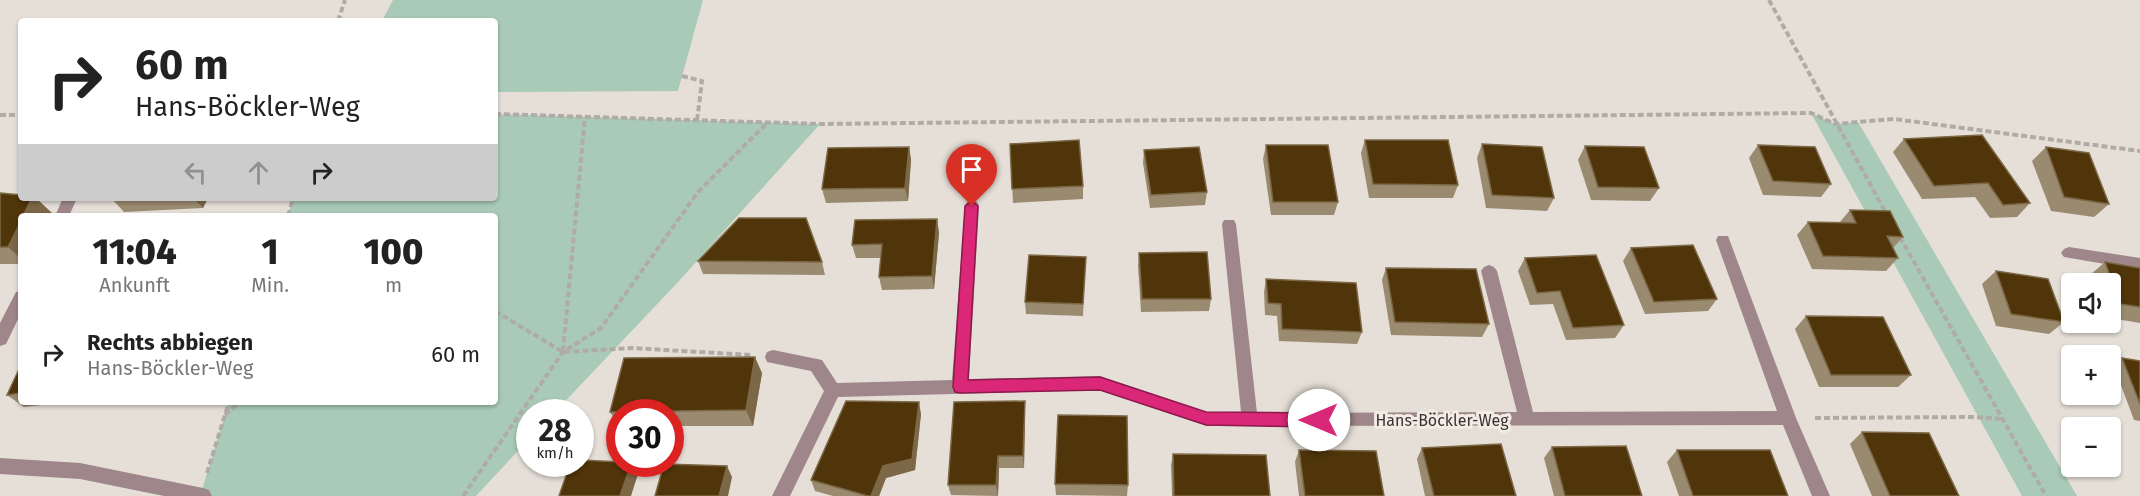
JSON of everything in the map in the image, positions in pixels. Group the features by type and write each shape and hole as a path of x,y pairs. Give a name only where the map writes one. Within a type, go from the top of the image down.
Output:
{"street":[{"path":"960,387 972,206"},
{"path":"1229,224 1250,420"},
{"path":"1723,240 1788,418 1821,496"},
{"path":"2069,253 2140,264"},
{"name":"Hans-Böckler-Weg","path":"1489,271 1527,419"},
{"path":"0,339 18,303"},
{"path":"772,357 816,365 833,390 781,496"},
{"name":"Hans-Böckler-Weg","path":"833,390 1100,383 1206,419 1788,418"},
{"path":"0,466 80,471 201,496"}],"path":[{"path":"339,18 345,0"},
{"path":"1768,0 1803,59 1893,226"},
{"path":"682,76 702,81 697,121"},
{"path":"498,114 832,124 1811,112 1836,124 1894,119 2140,151"},
{"path":"0,115 18,115"},
{"path":"563,352 585,117"},
{"path":"463,496 563,352 601,328 698,192 767,122"},
{"path":"1899,236 2046,496"},
{"path":"498,313 563,352 631,348 772,357"},
{"path":"201,496 228,405"},
{"path":"224,416 237,405"},
{"path":"1788,418 1972,417 2003,419"}],"green space":[{"path":"393,0 703,0 678,91 498,92 498,18 384,18"},
{"path":"1811,113 1835,124 1858,122 2061,469 2061,477 2066,477 2077,496 2022,496"},
{"path":"498,114 820,124 679,281 567,399 516,399 516,453 476,496 200,496 228,405 498,405 498,213 289,213 292,201 498,201"}],"building":[{"path":"1982,135 2030,203 2003,205 1988,183 1934,186 1904,139"},
{"path":"1079,140 1083,186 1012,189 1010,144"},
{"path":"1365,140 1448,140 1458,185 1373,184"},
{"path":"1482,144 1542,147 1554,198 1492,195"},
{"path":"1266,145 1328,145 1338,202 1273,202"},
{"path":"1758,145 1815,147 1831,184 1773,181"},
{"path":"1585,146 1644,147 1659,188 1598,187"},
{"path":"909,147 905,188 822,189 828,148"},
{"path":"1199,147 1207,192 1151,195 1144,150"},
{"path":"2046,147 2089,153 2109,204 2064,197"},
{"path":"0,193 18,195 18,201 30,201 24,213 18,213 18,227 8,247 0,247"},
{"path":"1850,210 1890,211 1903,237 1887,236 1898,258 1823,256 1808,222 1856,223"},
{"path":"739,218 806,218 822,262 698,261"},
{"path":"937,219 932,276 879,277 882,244 852,245 855,220"},
{"path":"1693,245 1717,299 1654,302 1631,248"},
{"path":"1207,252 1211,299 1142,299 1139,253"},
{"path":"1029,255 1086,257 1083,304 1025,302"},
{"path":"1596,255 1624,325 1573,328 1560,291 1537,293 1525,258"},
{"path":"2105,262 2140,268 2140,307 2121,304 2121,273 2109,273"},
{"path":"1386,268 1476,269 1489,324 1395,322"},
{"path":"1996,271 2048,279 2061,314 2061,322 2011,314"},
{"path":"1266,279 1356,283 1362,332 1282,329 1281,304 1268,303"},
{"path":"1806,316 1883,317 1911,375 1831,375"},
{"path":"755,357 746,410 684,411 684,399 613,399 624,358"},
{"path":"2122,358 2140,361 2140,404"},
{"path":"18,371 18,393 7,395"},
{"path":"846,401 919,402 912,459 883,466 871,496 811,480"},
{"path":"1025,401 1023,456 998,456 996,485 948,485 954,402"},
{"path":"1058,415 1127,416 1128,485 1055,484"},
{"path":"1862,432 1929,433 1959,496 1890,496"},
{"path":"1501,444 1516,496 1434,496 1422,448"},
{"path":"1626,446 1642,496 1565,496 1552,447"},
{"path":"1299,450 1376,451 1384,496 1305,496"},
{"path":"1677,450 1770,450 1788,496 1693,496"},
{"path":"1173,454 1266,455 1270,496 1174,496"},
{"path":"594,461 606,461 606,477 627,477 620,496 559,496 566,477 594,477"},
{"path":"684,465 727,466 719,496 655,496 660,477 684,477"}],"route":[{"path":"972,206 960,387 1100,383 1206,419 1319,420"}]}
